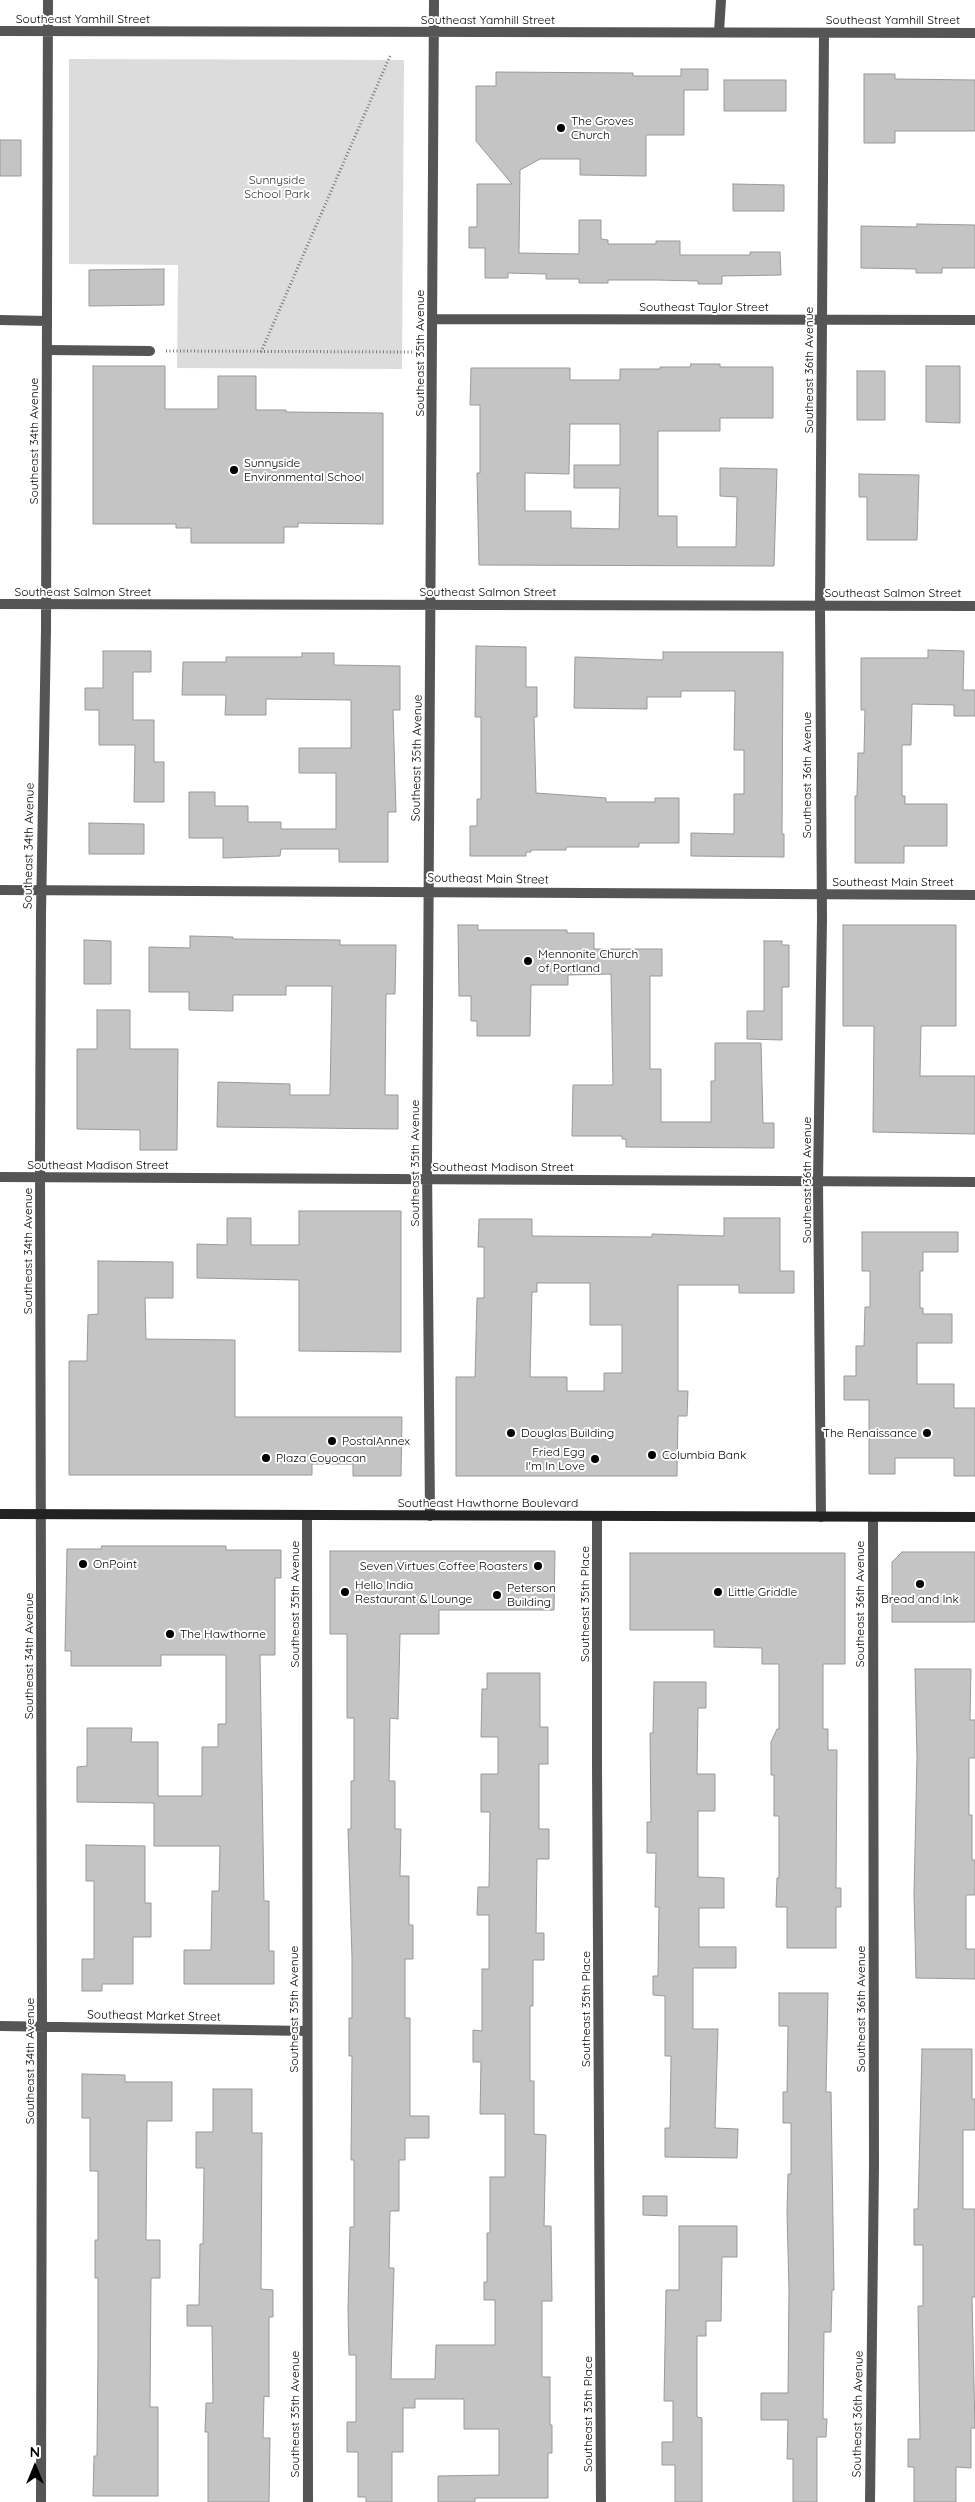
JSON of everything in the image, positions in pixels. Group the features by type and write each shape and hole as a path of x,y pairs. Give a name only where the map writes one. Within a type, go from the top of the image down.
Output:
{"main road":[{"name":"Southeast Hawthorne Boulevard","path":"0,1514 975,1517"}],"street":[{"name":"Southeast 34th Avenue","path":"41,2502 40,1177 41,890 46,604 48,0"},
{"name":"Southeast 35th Avenue","path":"430,1516 427,1179 434,0"},
{"path":"719,32 722,0"},
{"name":"Southeast Yamhill Street","path":"0,32 975,33"},
{"name":"Southeast 36th Avenue","path":"821,1517 818,1181 824,33"},
{"name":"Southeast Taylor Street","path":"433,319 975,320"},
{"path":"0,320 47,320"},
{"path":"47,350 150,351"},
{"name":"Southeast Salmon Street","path":"0,604 975,606"},
{"name":"Southeast Main Street","path":"0,890 975,895"},
{"name":"Southeast Madison Street","path":"0,1177 975,1182"},
{"name":"Southeast 35th Avenue","path":"307,1515 308,2502"},
{"name":"Southeast 35th Place","path":"598,1516 597,1774 601,2502"},
{"name":"Southeast 36th Avenue","path":"870,2502 874,2165 873,1517"},
{"name":"Southeast Market Street","path":"0,2026 307,2031"}],"path":[{"path":"261,352 390,56"},
{"path":"150,351 433,352"}],"green space":[{"name":"Sunnyside School Park","path":"69,59 404,60 402,369 177,368 178,265 69,264"}],"building":[{"path":"681,69 708,69 708,90 684,90 684,135 646,135 646,176 580,175 580,159 540,159 520,170 519,253 579,254 579,220 601,220 601,239 608,240 608,244 656,244 656,241 680,241 680,255 750,255 750,252 780,252 781,275 722,276 722,284 698,284 698,281 656,280 608,280 608,283 579,283 579,279 546,279 546,274 508,273 508,278 485,278 485,248 469,248 469,227 477,227 477,184 512,184 476,141 476,86 496,86 496,72 633,73 633,76 681,76"},
{"path":"864,74 895,74 895,79 975,80 975,131 895,131 895,143 864,143"},
{"path":"724,80 786,80 786,111 724,111"},
{"path":"0,140 21,140 21,176 0,176"},
{"path":"733,184 784,185 784,211 733,211"},
{"path":"917,224 975,225 975,268 942,268 942,273 916,273 916,269 861,268 861,226 917,227"},
{"path":"164,269 164,305 89,306 89,270"},
{"path":"691,364 720,364 720,367 773,367 773,418 720,418 720,431 658,431 658,516 677,516 677,547 736,547 737,497 720,496 720,468 777,469 774,566 479,565 477,473 480,473 480,405 470,405 471,368 570,368 570,380 620,380 620,369 690,367","holes":["570,424 620,424 620,465 574,465 574,488 620,488 619,529 571,528 571,511 525,511 525,473 569,474"]},
{"path":"93,366 165,366 165,409 218,409 218,376 256,376 256,410 383,413 383,524 298,523 298,527 284,527 284,543 191,543 191,528 176,528 176,524 93,524"},
{"path":"926,366 960,366 960,423 926,422"},
{"path":"857,371 885,371 885,420 857,420"},
{"path":"859,474 919,475 917,540 867,540 867,497 859,497"},
{"path":"476,646 526,647 526,687 537,687 537,717 534,717 536,793 606,798 606,802 655,802 655,798 679,798 679,843 639,843 639,847 566,847 566,850 531,850 531,852 526,852 526,856 470,856 470,826 477,826 477,799 481,799 481,717 475,717"},
{"path":"928,650 964,651 963,690 975,690 975,716 954,716 954,705 912,704 911,745 902,745 902,796 905,796 905,804 947,804 947,846 904,846 904,863 855,863 855,796 857,796 858,753 864,753 865,710 861,710 861,658 928,658"},
{"path":"103,651 151,651 151,672 133,672 133,720 154,720 154,762 164,762 164,802 134,802 135,745 99,745 99,710 85,710 85,688 103,688"},
{"path":"663,652 783,652 782,834 784,834 784,857 691,856 691,833 734,834 734,794 744,794 744,750 734,750 735,691 681,691 681,697 647,697 647,709 574,708 575,657 663,660"},
{"path":"302,653 334,653 334,665 400,666 400,710 393,710 396,812 388,812 388,862 339,862 339,849 281,849 280,856 223,858 223,838 189,838 189,792 215,792 215,806 248,806 248,822 281,822 281,829 336,829 336,773 299,773 299,748 351,748 351,700 266,699 266,715 225,715 226,695 182,695 183,662 226,662 226,657 302,657"},
{"path":"89,823 144,824 144,854 89,854"},
{"path":"458,925 478,925 478,930 567,930 567,933 594,933 594,949 662,949 662,976 650,976 650,1069 661,1069 661,1122 711,1122 711,1081 715,1081 715,1043 761,1043 763,1123 774,1123 774,1148 626,1147 626,1139 622,1139 622,1136 572,1136 573,1085 613,1085 611,974 568,975 568,985 531,985 530,1036 477,1036 477,1021 471,1021 471,996 459,996"},
{"path":"843,925 956,925 956,1026 921,1026 920,1076 975,1076 975,1134 873,1132 874,1026 843,1026"},
{"path":"190,936 233,937 233,939 340,940 340,945 396,945 395,994 386,994 385,1095 398,1095 398,1129 217,1127 218,1082 290,1084 290,1095 330,1095 332,986 286,986 286,995 233,995 233,1011 189,1010 189,992 149,992 149,947 190,948"},
{"path":"84,940 111,941 111,984 84,984"},
{"path":"764,941 782,941 782,945 789,945 789,987 782,987 782,1040 747,1039 747,1011 764,1011"},
{"path":"97,1010 130,1010 130,1049 178,1049 177,1150 140,1150 140,1130 77,1129 77,1049 97,1049"},
{"path":"299,1211 401,1211 401,1352 299,1351 299,1280 197,1278 197,1244 227,1245 227,1218 251,1218 251,1245 299,1245"},
{"path":"724,1218 780,1218 780,1271 794,1271 794,1293 739,1293 739,1285 678,1285 678,1391 688,1391 687,1416 678,1416 677,1476 456,1476 456,1377 475,1377 477,1298 484,1298 484,1247 478,1247 479,1219 532,1219 532,1236 652,1237 652,1234 724,1236","holes":["537,1283 590,1283 590,1325 622,1325 622,1373 604,1373 604,1391 567,1391 567,1377 530,1377 532,1292 537,1292"]},
{"path":"862,1232 958,1232 958,1252 923,1252 923,1271 920,1271 920,1308 923,1308 923,1314 952,1314 952,1343 917,1343 917,1384 954,1384 954,1408 975,1408 975,1476 954,1476 954,1458 895,1458 895,1474 869,1474 869,1400 844,1400 844,1376 856,1376 856,1346 864,1346 865,1307 870,1307 870,1271 862,1271"},
{"path":"98,1261 173,1262 173,1298 145,1298 146,1339 235,1340 235,1417 402,1417 401,1476 353,1476 353,1464 312,1464 312,1475 69,1475 69,1361 87,1361 88,1315 98,1314"},
{"path":"102,1546 226,1546 226,1550 281,1550 281,1578 275,1578 275,1655 260,1655 264,1901 269,1901 269,1951 274,1951 274,1984 184,1984 184,1950 211,1950 212,1891 219,1891 220,1846 154,1846 154,1803 77,1802 77,1767 87,1766 87,1728 132,1728 131,1742 158,1742 158,1796 202,1796 202,1747 218,1747 218,1724 226,1724 226,1655 161,1655 161,1666 71,1666 71,1651 65,1651 67,1549 101,1549"},
{"path":"330,1551 555,1551 554,1610 439,1610 439,1634 400,1634 398,1719 390,1718 389,1781 395,1781 395,1829 401,1829 400,1876 409,1876 409,1925 413,1925 413,1959 405,1959 405,2018 410,2018 410,2116 429,2116 429,2138 405,2138 405,2160 399,2160 399,2211 390,2211 389,2268 394,2268 391,2379 435,2379 436,2345 495,2345 495,2300 484,2300 484,2282 487,2282 487,2233 490,2233 490,2177 505,2177 505,2114 480,2114 481,2062 473,2062 473,2030 482,2031 482,1969 489,1969 489,1915 477,1915 478,1887 489,1887 490,1812 481,1812 481,1774 498,1774 498,1737 481,1737 482,1689 487,1689 487,1673 540,1673 540,1727 548,1727 548,1764 539,1764 539,1829 549,1829 549,1859 537,1859 536,1933 544,1933 544,1960 533,1960 533,2006 530,2006 530,2081 534,2081 534,2134 546,2135 544,2226 551,2226 552,2301 542,2301 542,2377 550,2377 550,2425 552,2425 552,2453 548,2453 548,2498 475,2498 475,2502 438,2502 438,2476 499,2475 499,2429 464,2429 464,2399 415,2399 415,2408 403,2408 403,2452 392,2452 392,2502 366,2502 366,2497 358,2497 358,2452 347,2452 347,2422 356,2422 356,2355 349,2355 348,2309 350,2227 354,2227 354,2160 351,2160 352,2056 349,2056 349,2018 352,2018 352,1958 348,1829 351,1829 351,1781 354,1781 354,1718 347,1718 347,1634 330,1634"},
{"name":"Bread and Ink","path":"902,1552 975,1552 975,1622 892,1622 892,1562"},
{"path":"630,1553 845,1553 845,1664 823,1664 823,1729 828,1729 828,1750 837,1750 836,1888 841,1888 841,1907 836,1907 836,1948 787,1948 787,1907 776,1907 777,1878 779,1878 779,1816 774,1816 774,1775 771,1775 771,1742 777,1729 779,1729 779,1664 762,1664 762,1648 714,1647 714,1630 630,1630"},
{"path":"915,1669 971,1669 970,1720 975,1720 975,1758 969,1758 969,1815 972,1815 972,1860 975,1860 975,1895 966,1895 966,1949 975,1949 975,1979 916,1978 914,1895 917,1758"},
{"path":"654,1682 706,1682 706,1708 698,1708 697,1774 715,1774 715,1811 698,1811 698,1877 724,1878 724,1908 699,1908 699,1947 736,1947 736,1968 693,1968 693,2029 718,2029 715,2128 738,2129 737,2158 665,2157 665,2128 670,2128 671,2056 665,2056 665,1996 653,1995 653,1976 658,1976 659,1907 655,1907 656,1853 647,1853 647,1822 651,1822 650,1733 653,1733"},
{"path":"86,1845 145,1846 145,1903 151,1903 151,1937 133,1937 133,1984 102,1984 102,1991 82,1991 82,1959 94,1959 94,1881 86,1881"},
{"path":"779,1993 828,1993 826,2092 831,2092 834,2290 832,2290 831,2332 824,2332 823,2419 827,2419 826,2437 817,2437 817,2502 793,2502 793,2459 787,2459 788,2420 761,2420 761,2393 788,2393 789,2290 787,2213 788,2174 791,2174 791,2123 783,2123 783,2092 787,2092 788,2026 779,2026"},
{"path":"922,2049 972,2049 972,2099 975,2099 975,2130 963,2130 963,2209 975,2209 975,2297 972,2297 975,2428 971,2428 971,2468 956,2467 956,2502 914,2502 914,2467 908,2467 908,2439 920,2439 918,2306 923,2306 923,2245 914,2245 914,2209 918,2209"},
{"path":"82,2074 125,2075 125,2082 172,2082 172,2121 147,2121 146,2240 160,2240 160,2278 151,2278 150,2407 158,2407 158,2496 93,2496 94,2456 97,2456 98,2278 95,2278 95,2240 98,2240 98,2171 90,2171 90,2118 82,2118"},
{"path":"213,2089 252,2089 252,2133 262,2133 261,2289 273,2290 273,2317 269,2317 269,2397 264,2396 263,2438 270,2438 269,2502 208,2502 208,2432 205,2432 206,2403 213,2403 212,2326 187,2326 187,2305 199,2305 200,2244 203,2244 204,2168 196,2168 196,2132 213,2132"},
{"path":"643,2196 667,2196 667,2216 643,2215"},
{"path":"679,2226 737,2226 737,2257 722,2257 721,2321 706,2321 706,2336 697,2336 697,2417 702,2418 702,2502 675,2502 675,2465 662,2465 662,2442 673,2442 673,2401 664,2401 666,2290 679,2290"}],"place":[{"name":"The Groves Church","path":"561,128"},
{"name":"Sunnyside Environmental School","path":"234,470"},
{"name":"Mennonite Church of Portland","path":"528,961"},
{"name":"Douglas Building","path":"511,1433"},
{"name":"The Renaissance","path":"927,1433"},
{"name":"PostalAnnex","path":"332,1441"},
{"name":"Columbia Bank","path":"652,1455"},
{"name":"Plaza Coyoacan","path":"266,1458"},
{"name":"Fried Egg I'm In Love","path":"595,1459"},
{"name":"OnPoint","path":"83,1564"},
{"name":"Seven Virtues Coffee Roasters","path":"538,1566"},
{"name":"Bread and Ink","path":"920,1584"},
{"name":"Hello India Restaurant & Lounge","path":"345,1592"},
{"name":"Little Griddle","path":"718,1592"},
{"name":"Peterson Building","path":"497,1595"},
{"name":"The Hawthorne","path":"170,1634"}]}
